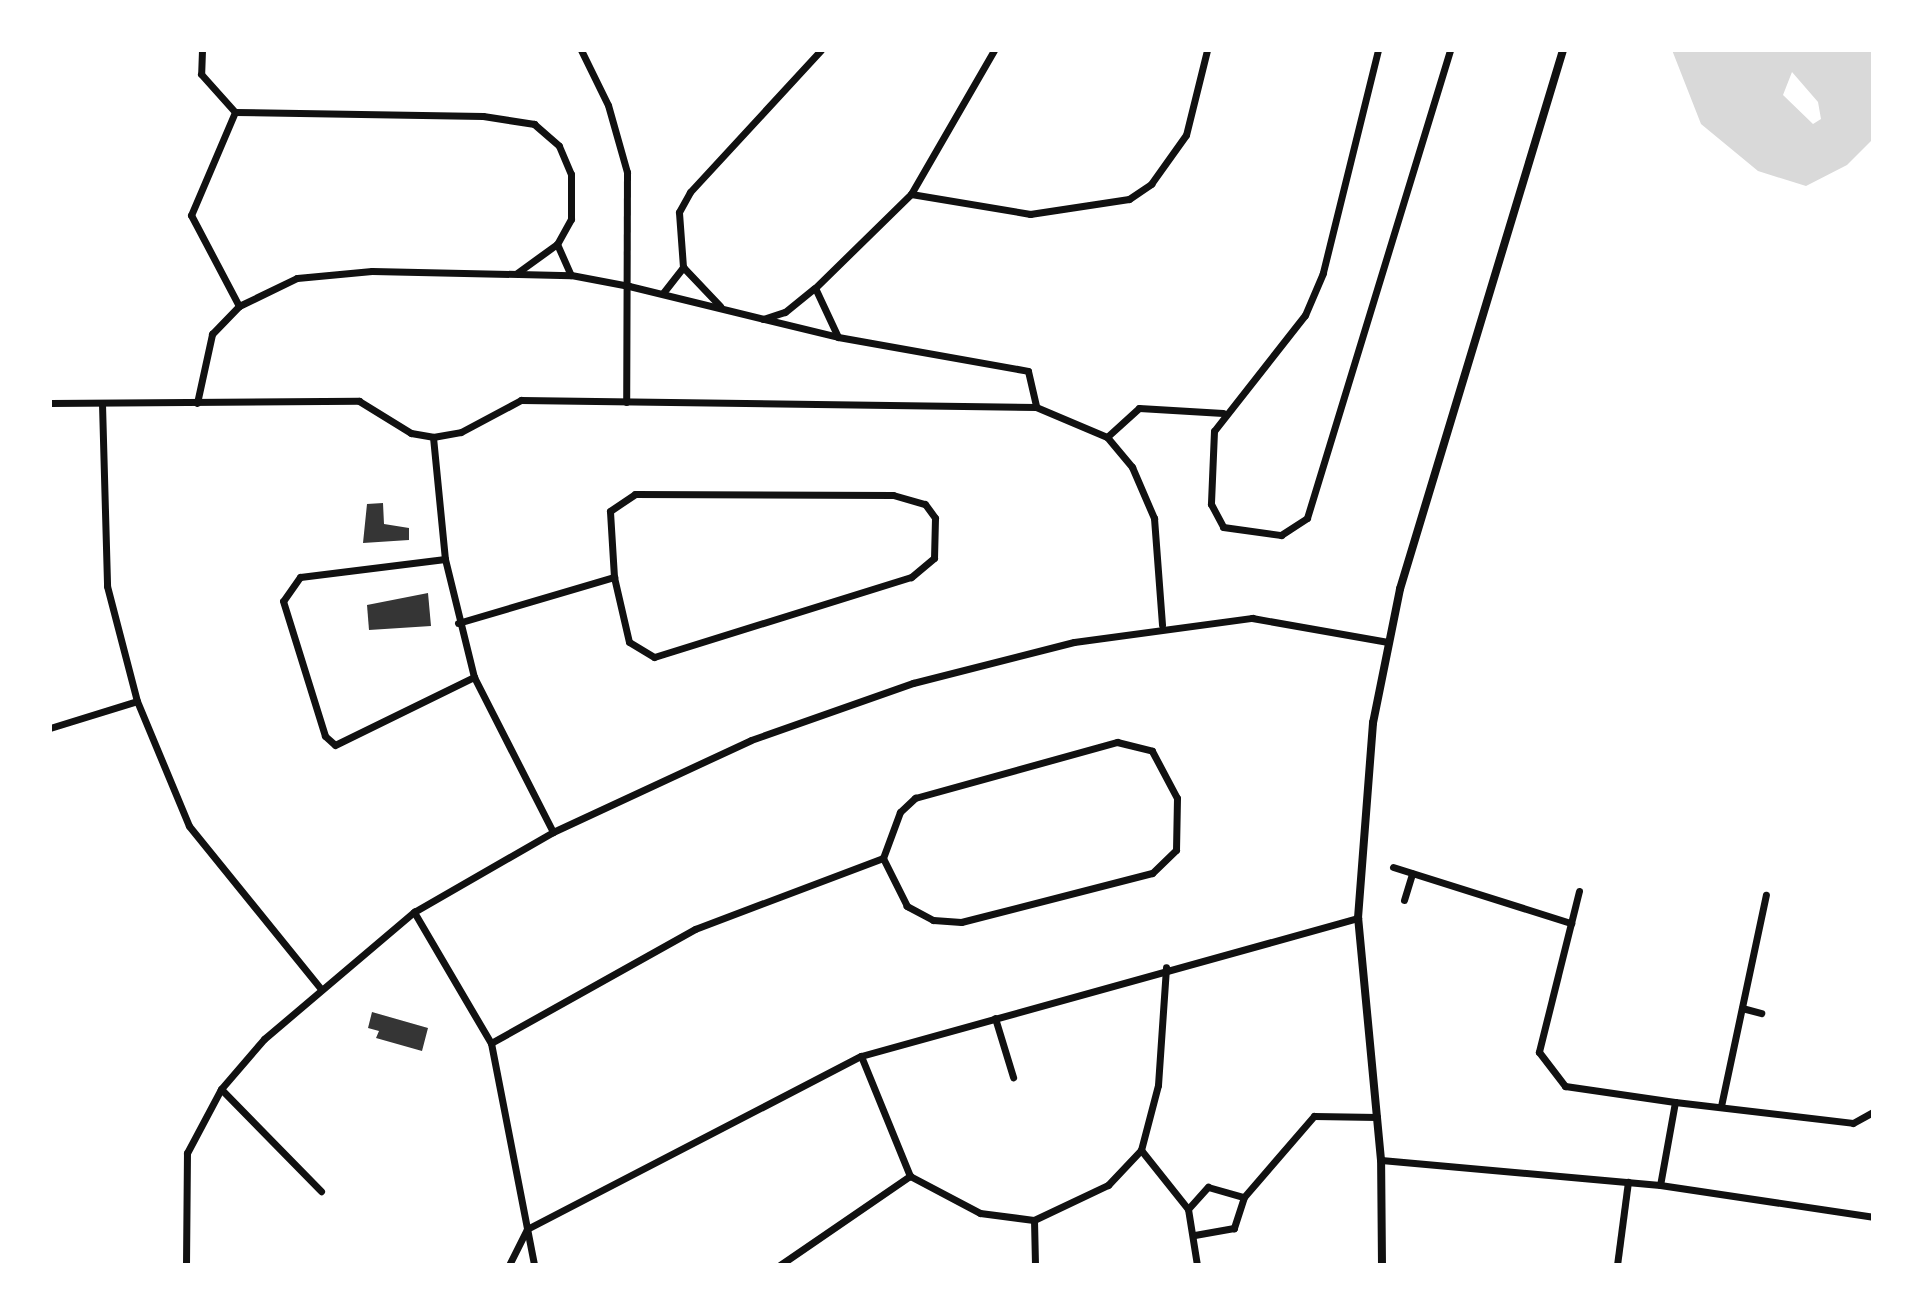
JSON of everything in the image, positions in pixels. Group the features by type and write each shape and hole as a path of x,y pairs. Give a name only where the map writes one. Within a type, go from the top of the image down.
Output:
{"street":[{"path":"202,50 201,74 235,112 483,116 534,124 559,146 571,174 571,219 557,244 516,274"},
{"path":"581,50 608,105 627,172 629,286 626,402"},
{"path":"722,308 683,267 679,212 690,192 821,50"},
{"path":"762,319 785,312 815,288 911,194 994,50"},
{"path":"911,194 1030,214 1129,199 1151,184 1186,135 1207,50"},
{"path":"1378,50 1375,82 1311,301 1288,345 1223,413 1214,431 1214,520 1281,535 1300,528 1450,50"},
{"path":"1382,1265 1381,1160 1358,918 1360,829 1388,642 1563,50"},
{"path":"235,112 191,215 239,306"},
{"path":"557,244 571,275"},
{"path":"663,293 683,267"},
{"path":"197,403 212,334 239,306 297,278 372,271 571,275 629,286 838,337 1028,371 1036,407"},
{"path":"815,288 838,337"},
{"path":"50,403 359,401 411,433 433,437 461,432 521,400 1036,407 1107,437 1132,467 1154,518 1162,625"},
{"path":"102,404 107,586 137,701 189,826 320,988"},
{"path":"1107,437 1139,408 1223,413"},
{"path":"433,437 445,559 458,623 474,677 553,832"},
{"path":"635,494 893,495 925,504 935,518 934,558 911,577 654,657 629,642 614,577 610,511 635,494"},
{"path":"445,559 300,577 283,601 325,736 335,745 474,677"},
{"path":"458,623 614,577"},
{"path":"186,1265 187,1153 221,1089 320,988 414,912 553,832 751,740 898,688 1162,625 1252,618 1388,642"},
{"path":"50,728 137,701"},
{"path":"491,1043 695,929 883,858 900,812 915,798 1117,742 1152,751 1177,798 1176,850 1152,873 961,922 933,920 907,906 883,858"},
{"path":"1393,867 1571,923"},
{"path":"1404,900 1412,873"},
{"path":"1579,891 1540,1037 1544,1066 1565,1086 1853,1123 1873,1112"},
{"path":"1721,1106 1766,895"},
{"path":"414,912 491,1043 534,1265"},
{"path":"509,1265 527,1229 861,1056 1166,967 1358,918"},
{"path":"861,1056 910,1176 980,1213 1034,1220 1108,1185 1141,1150 1158,1085 1166,967"},
{"path":"1742,1008 1761,1013"},
{"path":"995,1018 1013,1077"},
{"path":"221,1089 321,1191"},
{"path":"1660,1185 1675,1102"},
{"path":"1195,1235 1234,1228 1244,1197 1314,1116 1377,1117"},
{"path":"1141,1150 1188,1209 1195,1235 1197,1265"},
{"path":"1381,1160 1660,1185 1873,1217"},
{"path":"780,1265 910,1176"},
{"path":"1617,1265 1628,1182"},
{"path":"1188,1209 1208,1187 1244,1197"},
{"path":"1034,1220 1035,1265"}],"shaded area":[{"path":"1672,50 1873,50 1873,139 1847,165 1806,186 1758,171 1701,124","holes":["1792,72 1818,102 1821,119 1813,124 1783,95"]}],"building":[{"path":"383,503 384,524 409,528 409,540 363,543 367,504"},
{"path":"428,593 431,626 369,630 367,605"},
{"path":"372,1012 428,1028 422,1051 376,1038 379,1031 368,1028"}]}
